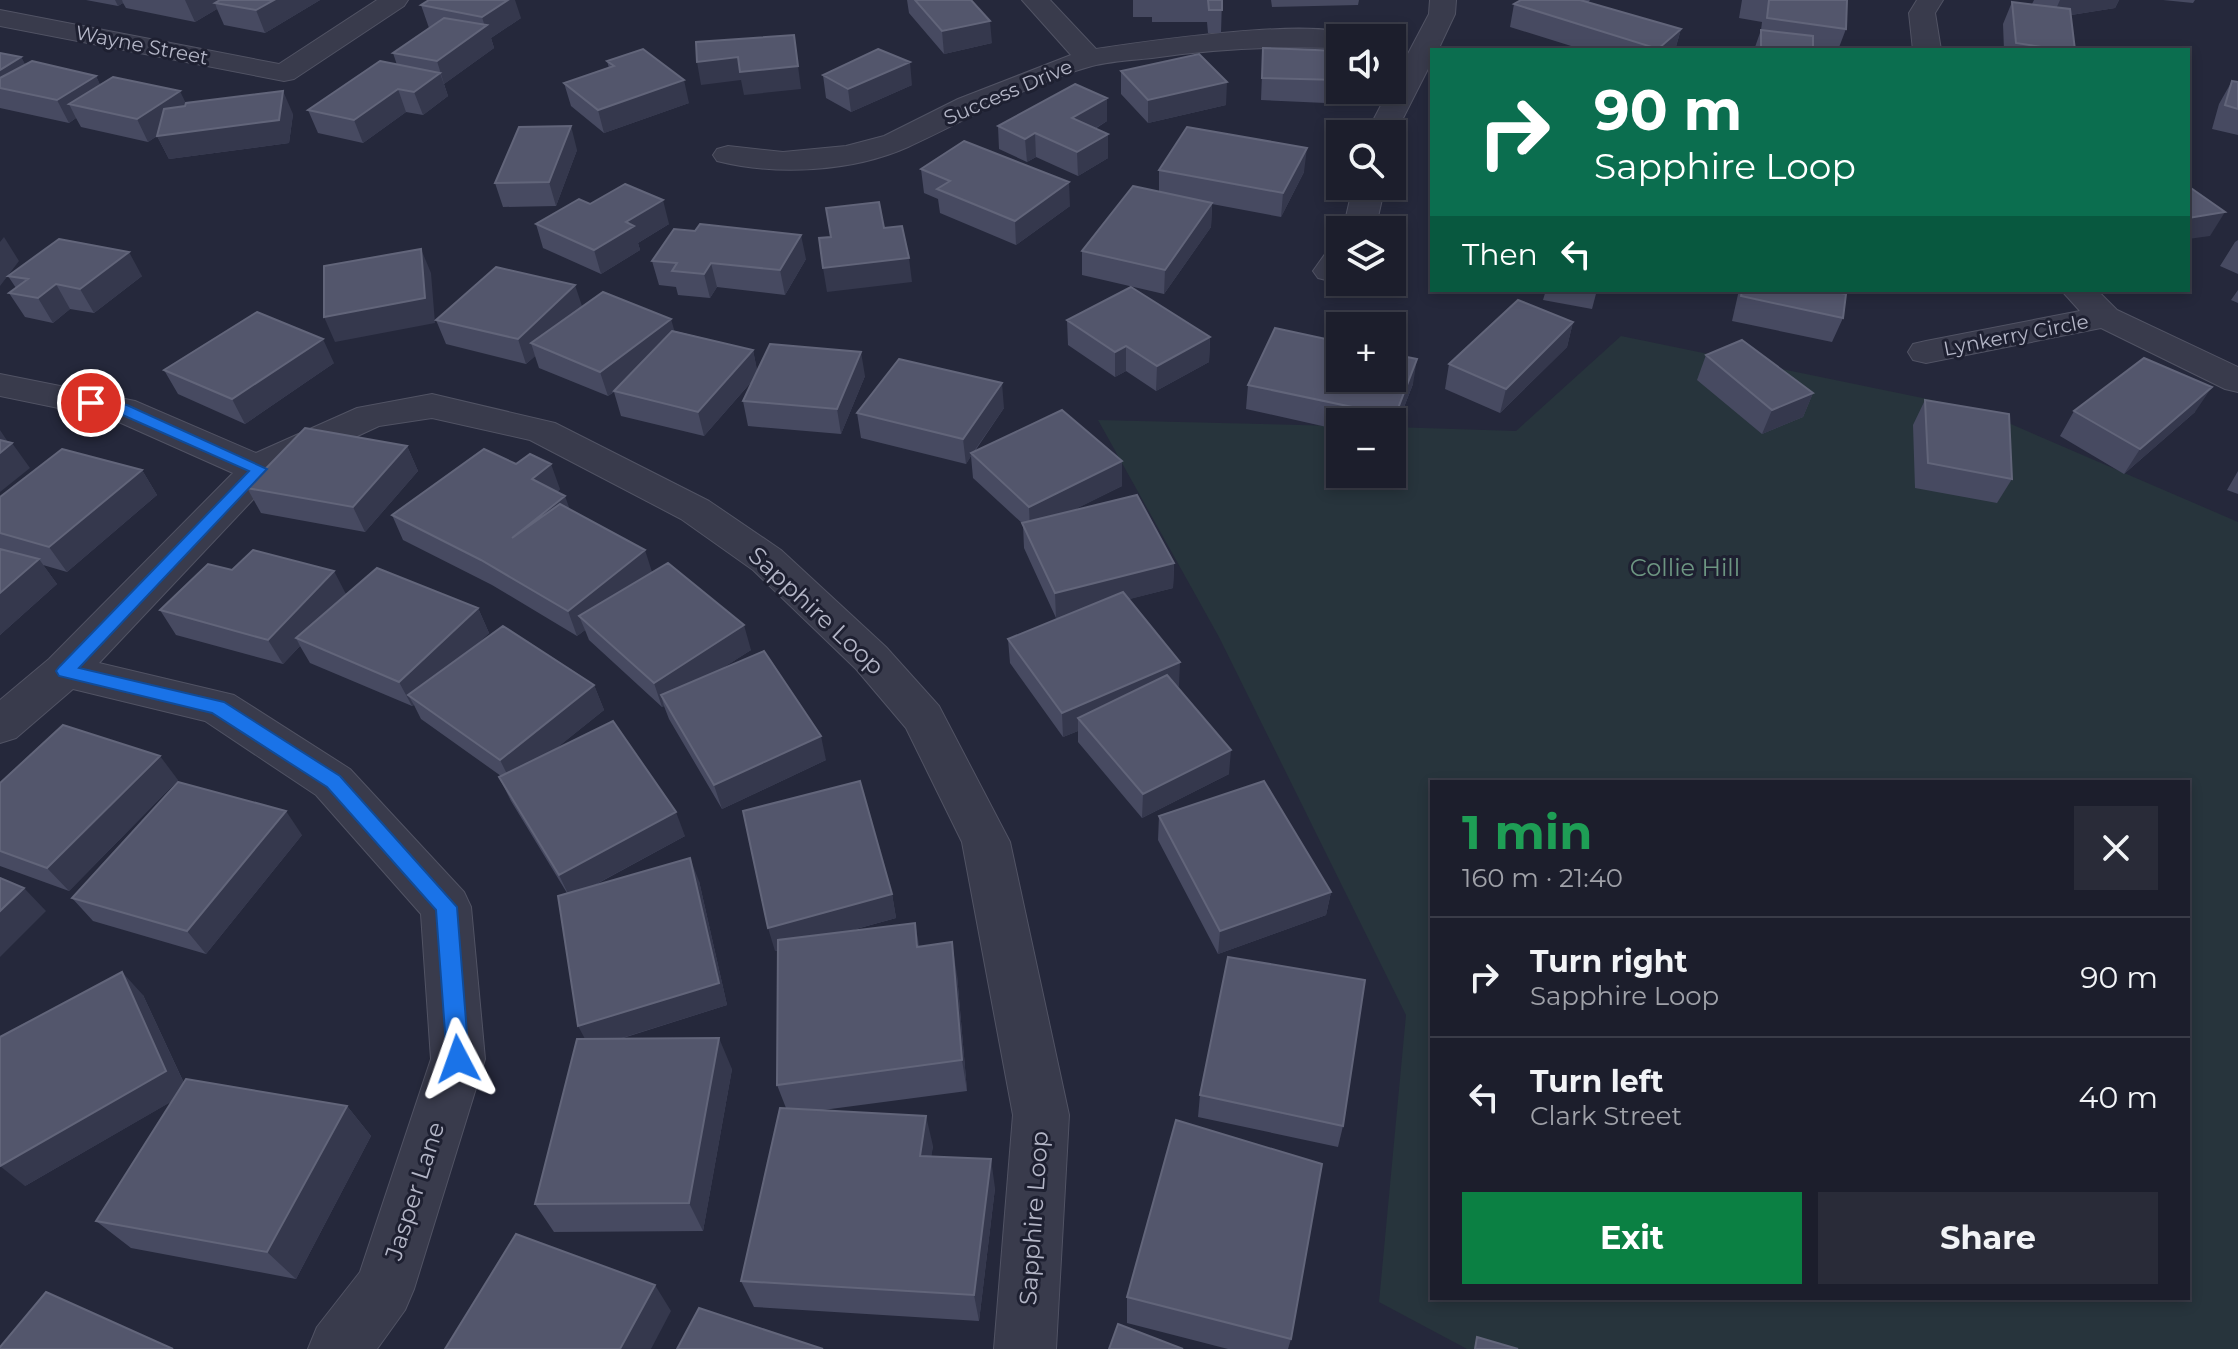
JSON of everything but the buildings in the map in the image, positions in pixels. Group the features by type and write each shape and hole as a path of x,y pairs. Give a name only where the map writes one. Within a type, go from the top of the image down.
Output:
{"street":[{"name":"Wayne Street","path":"0,18 284,73 395,0"},
{"path":"1035,0 1089,58"},
{"path":"1388,120 1442,14 1443,0"},
{"path":"1927,48 1922,13 1930,0"},
{"name":"Success Drive","path":"728,155 783,161 848,155 895,142 968,105 1036,76 1089,58 1207,42 1279,38 1326,40"},
{"path":"1406,48 1425,51"},
{"path":"2080,292 2105,317 2238,381"},
{"name":"Lynkerry Circle","path":"1926,352 2105,317"},
{"path":"0,385 122,409 259,469"},
{"name":"Sapphire Loop","path":"0,726 65,671 264,464 370,416 432,406 542,431 695,510 767,560 871,658 923,718 986,842 1041,1115 1025,1349"},
{"name":"Jasper Lane","path":"65,671 218,707 333,782 446,907 458,1059 384,1289 339,1349"}],"green space":[{"name":"Collie Hill","path":"1621,336 1976,409 2238,522 2238,1349 1467,1349 1379,1302 1406,1015 1219,637 1098,420 1326,426 1326,488 1406,488 1406,427 1516,431"}],"route":[{"path":"91,403 122,409 259,469 65,671 218,707 333,782 446,907 458,1059"}]}
